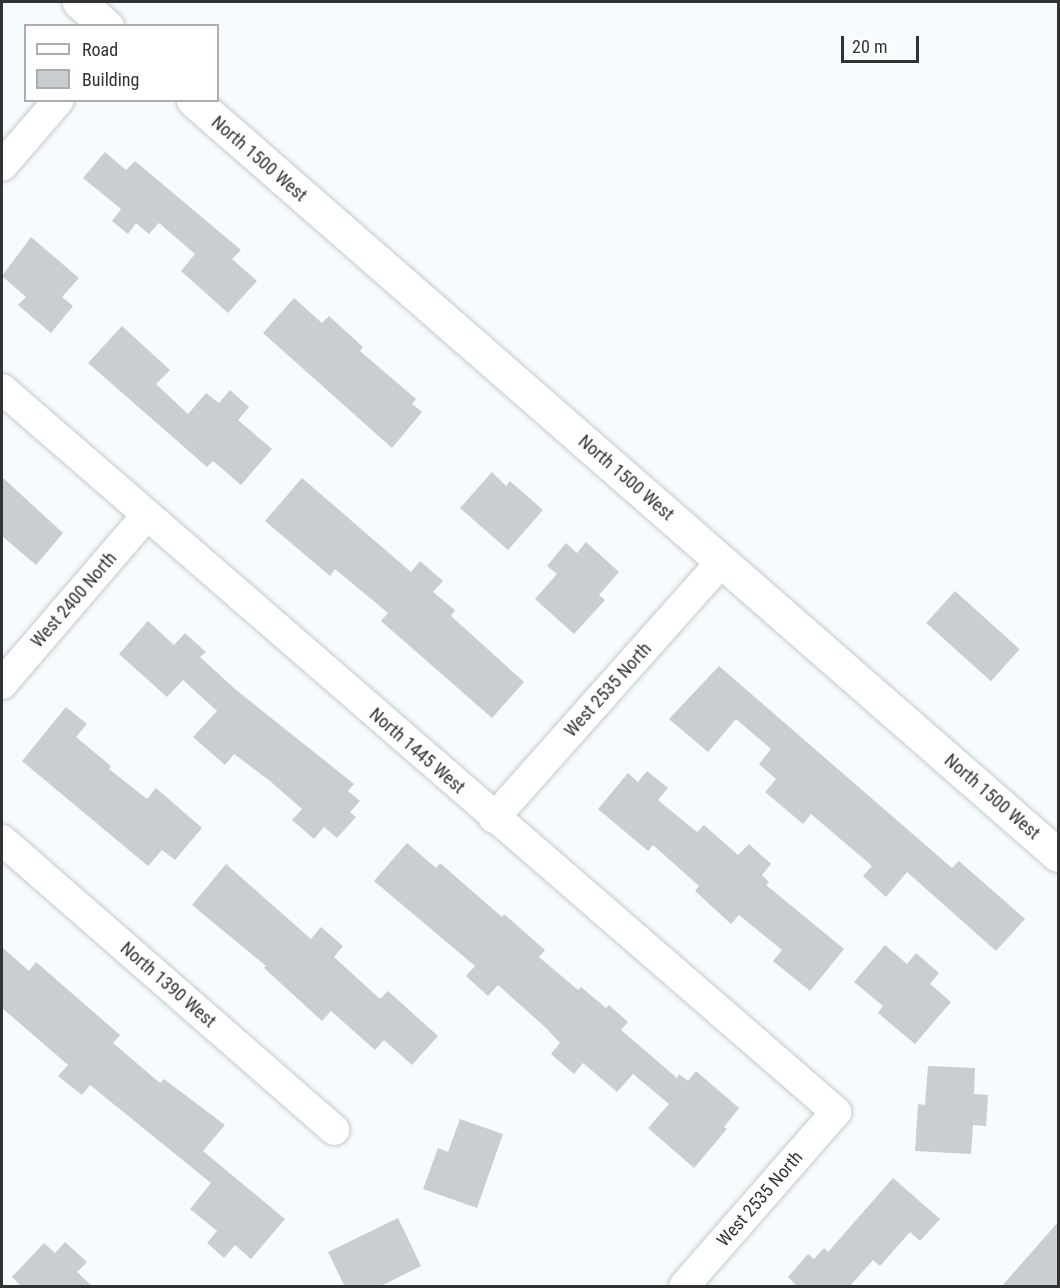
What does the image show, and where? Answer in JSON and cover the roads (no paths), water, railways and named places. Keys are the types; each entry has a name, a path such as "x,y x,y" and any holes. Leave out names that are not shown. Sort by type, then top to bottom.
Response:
{"street":[{"path":"79,2 105,24"},
{"path":"2,166 57,102"},
{"name":"North 1500 West","path":"195,102 1059,855"},
{"name":"North 1445 West","path":"2,389 494,818 836,1112"},
{"name":"West 2400 North","path":"2,684 146,516"},
{"name":"West 2535 North","path":"494,818 722,562"},
{"name":"North 1390 West","path":"2,840 334,1131"},
{"name":"West 2535 North","path":"684,1287 836,1112"}]}
